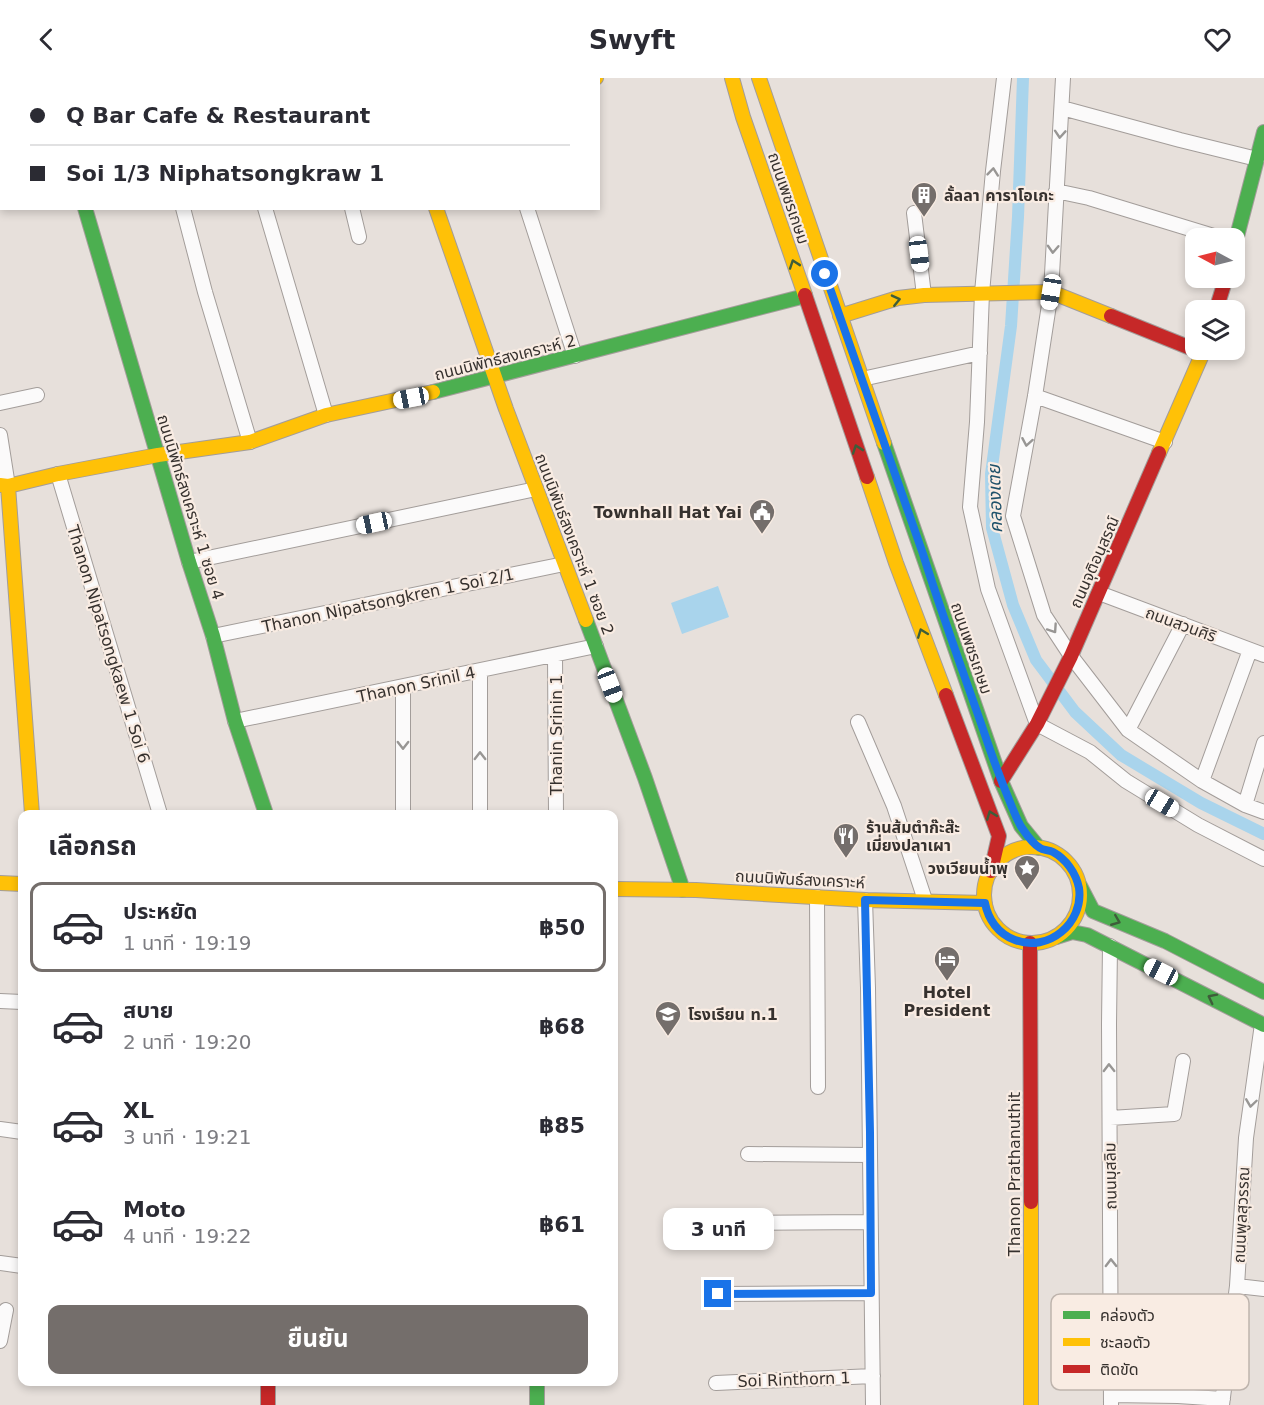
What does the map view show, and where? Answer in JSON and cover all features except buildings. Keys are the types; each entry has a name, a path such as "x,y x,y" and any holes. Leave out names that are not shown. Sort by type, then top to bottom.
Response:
{"street":[{"name":"ถนนเพชรเกษม","path":"732,78 756,113 840,315 862,379 909,558 999,836 990,871"},
{"name":"ถนนเพชรเกษม","path":"759,78 756,113 806,296 909,558 935,593 1001,781 1021,826 1039,848"},
{"path":"1004,78 982,293 977,422 970,507 988,589 1038,724 1090,752 1125,781 1198,825 1264,859"},
{"path":"1063,78 1051,292 1013,516 1044,615 1071,656 1128,730 1202,781 1245,805 1264,812"},
{"path":"1062,108 1257,159"},
{"path":"1239,228 1264,132"},
{"path":"1056,191 1089,198 1187,228"},
{"name":"ถนนนิพัทธ์สงเคราะห์ 1 ซอย 4","path":"86,210 213,636 235,722 265,810"},
{"path":"184,210 205,292 250,442"},
{"path":"266,210 326,415"},
{"path":"352,210 359,237"},
{"name":"ถนนนิพันธ์สงเคราะห์ 1 ซอย 2","path":"437,210 494,376 632,743 683,890"},
{"path":"528,210 574,356"},
{"path":"914,213 924,295"},
{"path":"840,315 898,298 924,295 1051,292 1185,344"},
{"name":"ถนนนิพัทธ์สงเคราะห์ 2","path":"4,486 158,455 250,442 326,415 411,398 806,296"},
{"path":"862,379 980,353"},
{"name":"ถนนจุติอนุสรณ์","path":"1001,781 1038,724 1071,656 1200,360"},
{"path":"0,403 37,395"},
{"path":"1035,396 1165,442"},
{"path":"0,435 32,810"},
{"name":"Thanon Nipatsongkaew 1 Soi 6","path":"58,474 159,810"},
{"path":"189,562 536,489"},
{"name":"Thanon Nipatsongkren 1 Soi 2/1","path":"213,636 564,564"},
{"name":"ถนนสวนศิริ","path":"1099,593 1264,655"},
{"path":"1128,730 1183,624"},
{"name":"Thanon Srinil 4","path":"235,722 596,646"},
{"path":"1202,781 1250,650"},
{"name":"Thanin Srinin 1","path":"555,655 556,810"},
{"path":"480,670 480,810"},
{"path":"403,687 403,810"},
{"path":"858,722 894,806 925,900"},
{"path":"1245,805 1264,743"},
{"path":"1263,1025 1087,935 1072,932 1043,942 1030,943 1009,938 997,929 989,917 985,903 985,887 990,871 996,863 1011,852 1020,849 1039,848 1052,852 1072,869 1093,911 1165,940 1264,992"},
{"path":"1054,938 1067,927 1076,913 1079,897 1077,881"},
{"path":"0,884 18,884"},
{"name":"ถนนนิพันธ์สงเคราะห์","path":"618,889 985,903"},
{"path":"817,897 818,1087"},
{"path":"865,900 873,1405"},
{"name":"Thanon Prathanuthit","path":"1030,943 1031,1405"},
{"name":"ถนนมุสลิม","path":"1110,946 1112,1294"},
{"path":"0,1001 18,1002"},
{"name":"ถนนพูลสุวรรณ","path":"1236,1294 1246,1138 1263,1025"},
{"path":"1110,1118 1174,1114 1183,1061"},
{"path":"0,1129 18,1131"},
{"path":"748,1154 870,1155"},
{"path":"730,1223 870,1222"},
{"path":"0,1263 18,1265"},
{"path":"1237,1286 1264,1289"},
{"path":"718,1294 871,1293"},
{"path":"0,1341 6,1310"},
{"name":"Soi Rinthorn 1","path":"716,1383 873,1376"},
{"path":"268,1386 268,1405"},
{"path":"537,1386 537,1405"},
{"path":"1111,1400 1179,1396 1222,1402"}],"water":[{"path":"718,586 729,617 682,634 671,603"}],"waterway":[{"name":"คลองเตย","path":"1023,78 1011,326 991,474 992,528 1013,605 1036,660 1075,712 1121,755 1201,803 1264,834"}],"traffic: fast":[{"path":"1239,228 1264,132"},
{"path":"86,210 213,636 235,721 265,810"},
{"path":"433,392 805,296"},
{"path":"884,443 1001,781 1021,826 1039,848"},
{"path":"586,620 645,778 683,890"},
{"path":"1080,886 1093,911 1165,941 1264,992"},
{"path":"1056,937 1072,932 1087,935 1264,1025"},
{"path":"537,1386 537,1405"}],"traffic: slow":[{"path":"732,78 743,117 805,295"},
{"path":"759,78 884,443"},
{"path":"437,210 506,409 586,620"},
{"path":"840,316 898,298 924,295 1051,292 1111,316"},
{"path":"1159,453 1200,360"},
{"path":"0,485 8,486 158,455 250,442 326,415 433,392"},
{"path":"867,477 896,563 946,695"},
{"path":"8,486 32,810"},
{"path":"1032,847 1050,851 1066,861 1076,877 1080,895 1076,913 1066,929 1050,939 1032,943 1014,939 998,929 988,913 984,895 988,877 998,861 1014,851 1032,847"},
{"path":"0,883 18,884"},
{"path":"618,889 696,890 865,900 985,903"},
{"path":"1031,1202 1031,1405"}],"traffic: jam":[{"path":"1219,300 1223,288"},
{"path":"805,295 867,477"},
{"path":"1111,316 1185,346"},
{"path":"1001,781 1037,724 1071,656 1159,453"},
{"path":"946,695 999,836 991,871"},
{"path":"1030,943 1031,1202"},
{"path":"268,1386 268,1405"}],"place":[{"name":"ลั้ลลา คาราโอเกะ","path":"924,218"},
{"name":"Townhall Hat Yai","path":"762,535"},
{"name":"ร้านส้มตำก๊ะส๊ะ เมี่ยงปลาเผา","path":"846,859"},
{"name":"วงเวียนน้ำพุ","path":"1027,891"},
{"name":"Hotel President","path":"947,982"},
{"name":"โรงเรียน ท.1","path":"668,1037"}],"route":[{"path":"718,1294 871,1293 865,900 985,903 989,917 997,929 1009,938 1030,943 1043,942 1061,933 1076,913 1079,897 1077,881 1072,869 1052,852 1039,848 1021,826 1001,781 825,274"}]}
